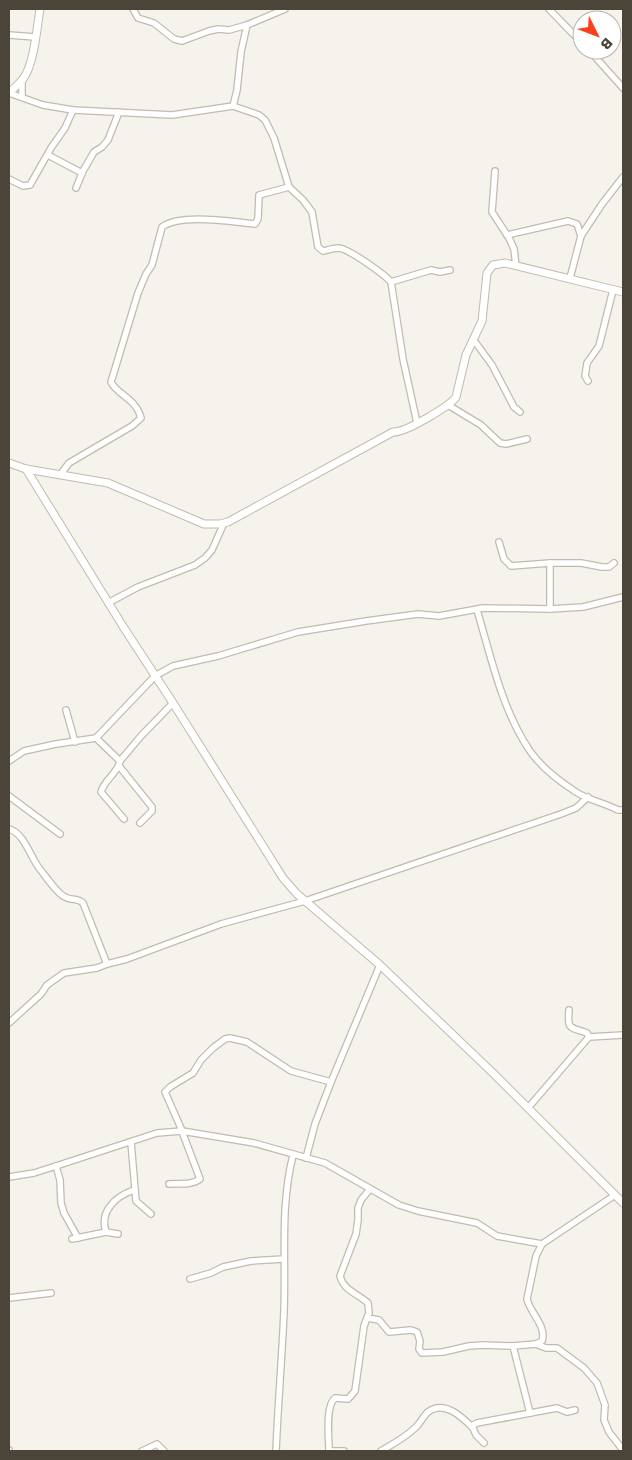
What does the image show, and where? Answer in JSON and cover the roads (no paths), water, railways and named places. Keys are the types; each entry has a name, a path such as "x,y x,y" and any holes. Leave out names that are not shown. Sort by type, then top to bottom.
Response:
{"street":[{"path":"40,9 27,71 22,80 9,93 43,105 73,110 172,115 233,106 259,115 265,120 274,138 290,187 304,200 312,212 318,246 321,250 339,248 346,251 384,274 392,282 407,381 417,423"},
{"path":"133,9 138,18 160,26 178,41 187,40 208,30 229,30 247,26 285,9"},
{"path":"549,9 572,33"},
{"path":"233,106 247,26"},
{"path":"9,35 35,37"},
{"path":"598,60 623,88"},
{"path":"22,80 22,97"},
{"path":"9,179 23,186 30,185 65,128 73,110"},
{"path":"76,188 94,152 108,140 118,112"},
{"path":"48,155 82,173"},
{"path":"495,171 492,212 508,235 514,249 516,266"},
{"path":"570,278 581,236 623,177"},
{"path":"60,475 70,463 132,426 140,418 130,400 114,388 111,382 138,293 152,265 162,227 170,222 182,220 255,224 258,219 260,195 290,187"},
{"path":"508,235 568,221 577,224 581,236"},
{"path":"9,463 26,469 108,484 204,524 224,523 393,432 399,432 448,406 456,396 466,354 482,321 487,272 490,268 499,263 516,266 623,292"},
{"path":"392,282 431,270 440,272 450,270"},
{"path":"588,381 585,376 586,367 598,346 613,290"},
{"path":"474,339 492,365 514,407 520,412"},
{"path":"448,406 481,425 500,443 506,444 526,439"},
{"path":"26,469 108,603 283,878 305,901 380,965 623,1202"},
{"path":"108,603 138,587 195,565 212,550 224,523"},
{"path":"499,542 504,558 511,566 581,563 609,567 614,563"},
{"path":"550,563 550,609"},
{"path":"9,761 24,751 96,738 156,676 173,666 218,656 298,632 418,614 439,616 483,608 550,609 583,607 623,597"},
{"path":"478,610 496,674 509,710 529,750 557,778 577,792 618,810 623,810"},
{"path":"124,819 101,792 102,787 146,730 173,703"},
{"path":"66,710 75,742"},
{"path":"96,738 120,763 152,807 152,810 140,823"},
{"path":"9,796 60,834"},
{"path":"9,1023 61,975 97,968 127,959 221,924 305,901 560,814 576,808 588,797"},
{"path":"9,828 14,830 19,836 39,867 59,892 64,897 78,899 83,903 107,964"},
{"path":"306,1158 315,1124 331,1082 380,965"},
{"path":"569,1010 568,1024 570,1027 587,1033 589,1037"},
{"path":"528,1108 589,1037 623,1035"},
{"path":"168,1184 180,1182 186,1184 200,1179 165,1092 189,1076 206,1054 225,1039 230,1038 247,1042 291,1071 331,1082"},
{"path":"9,1177 34,1173 164,1132 182,1131 254,1143 325,1163 399,1205 418,1211 477,1223 497,1236 542,1244"},
{"path":"131,1142 134,1190 138,1203 151,1214"},
{"path":"276,1451 284,1310 284,1211 289,1170 293,1155"},
{"path":"56,1166 60,1180 61,1203 75,1238 106,1232 118,1234"},
{"path":"344,1451 330,1451 330,1403 335,1398 348,1400 355,1391 364,1326 370,1308 362,1297 345,1287 341,1282 340,1276 356,1234 358,1208 361,1200 370,1189"},
{"path":"106,1232 104,1224 108,1208 122,1195 134,1190"},
{"path":"367,1318 379,1320 389,1332 411,1330 418,1332 420,1341 418,1349 422,1353 443,1352 483,1345 513,1346 536,1344 542,1341 543,1333 528,1305 527,1299 536,1256 542,1244 615,1196"},
{"path":"190,1279 211,1273 223,1267 251,1261 284,1259"},
{"path":"9,1298 51,1293"},
{"path":"536,1344 546,1348 562,1350 584,1368 597,1383 605,1405 604,1420 609,1432 623,1450"},
{"path":"513,1346 530,1413"},
{"path":"381,1451 396,1443 416,1428 428,1412 439,1407 458,1415 472,1427 476,1435 484,1443"},
{"path":"472,1427 484,1422 557,1408 567,1412 575,1410"},
{"path":"142,1451 157,1444 164,1451"}]}
